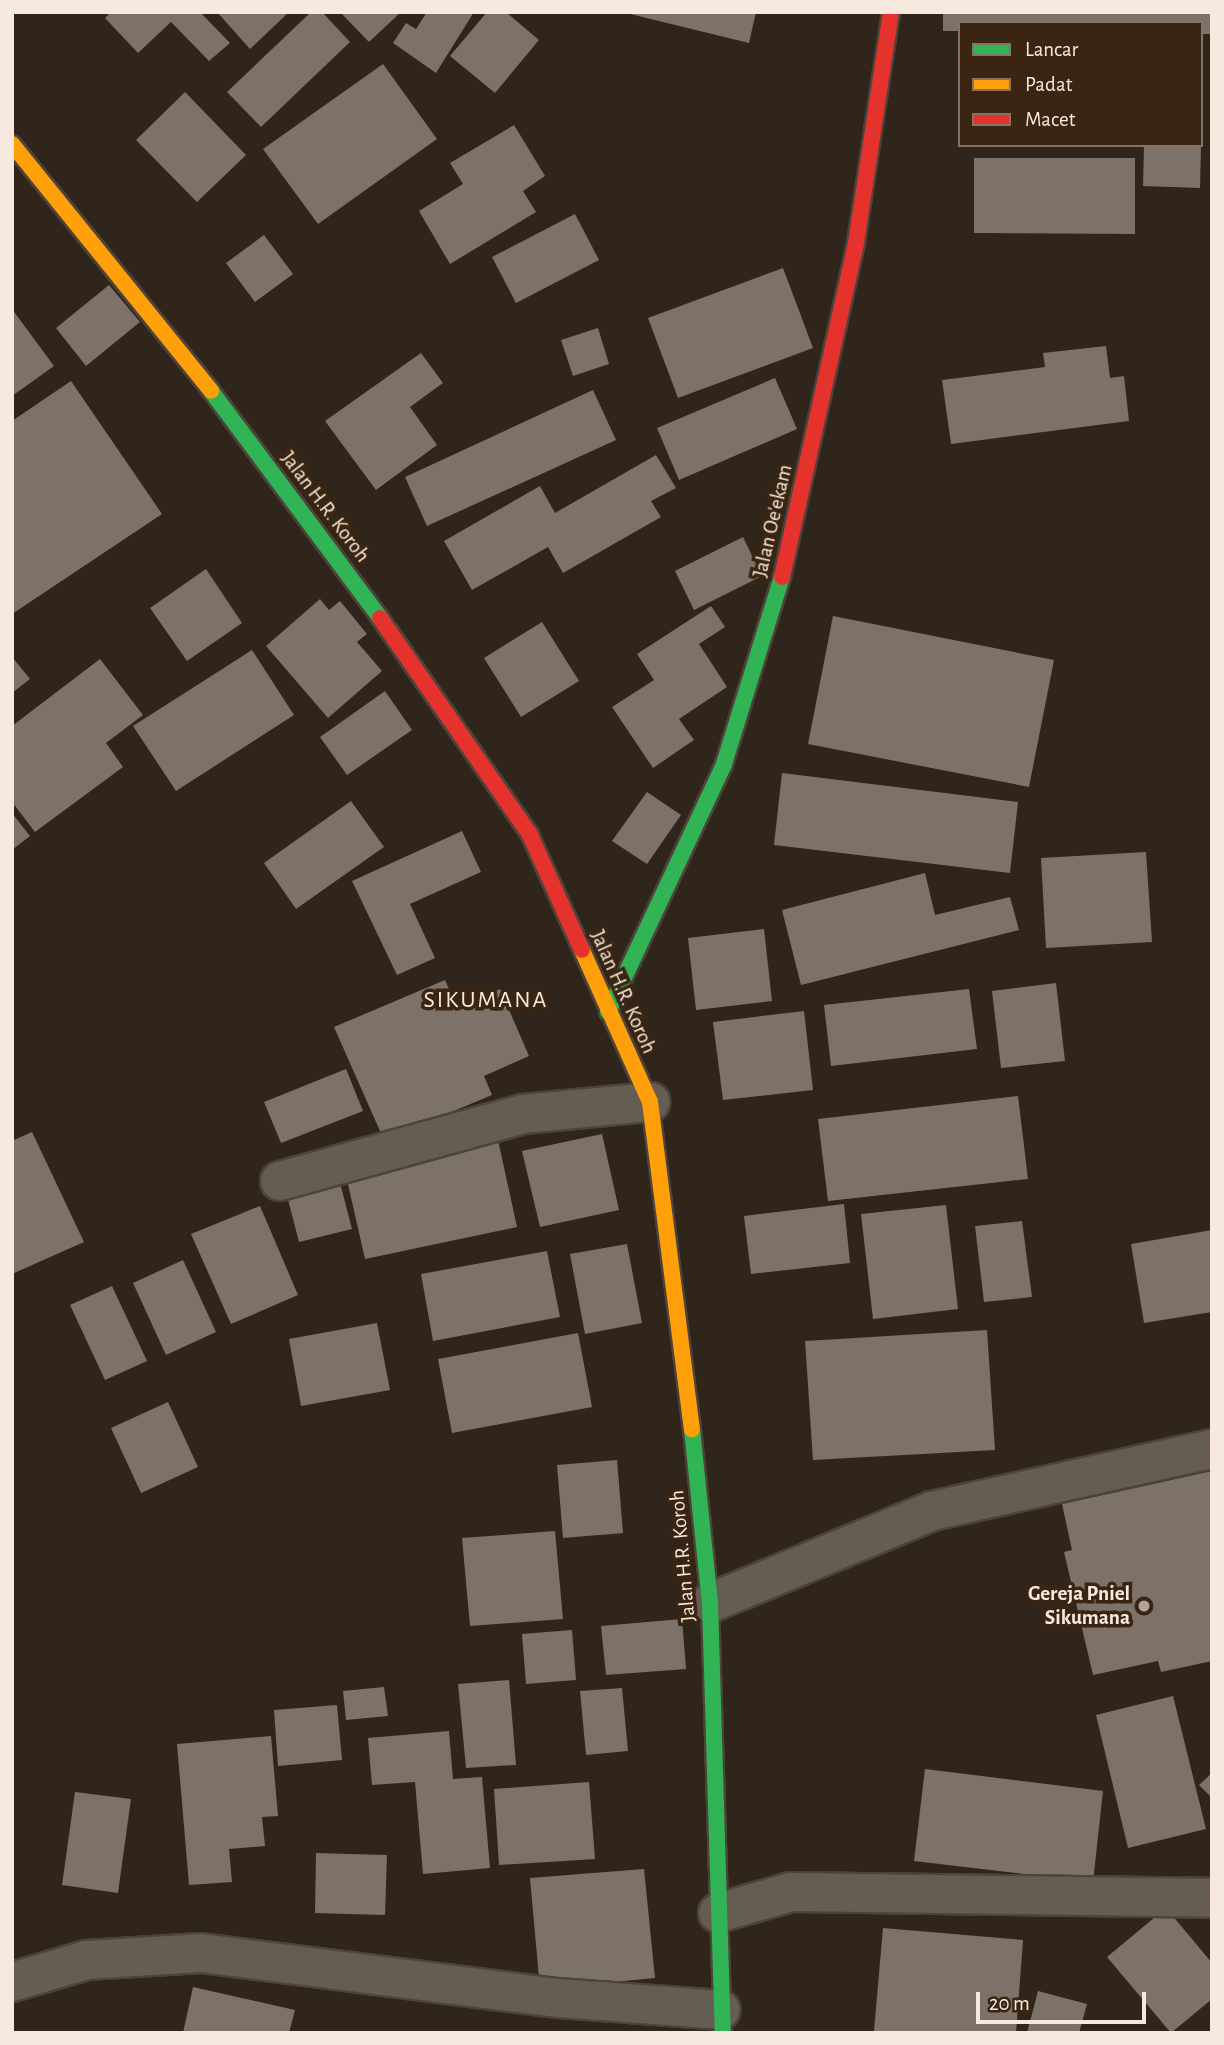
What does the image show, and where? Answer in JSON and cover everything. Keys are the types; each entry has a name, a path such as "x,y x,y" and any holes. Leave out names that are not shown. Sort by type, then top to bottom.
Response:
{"main road":[{"name":"Jalan Oe'ekam","path":"608,1012 724,764 781,583 856,243 891,12"},
{"name":"Jalan H.R. Koroh","path":"12,144 156,319 363,593 523,823 650,1102 679,1304 710,1603 722,2022"}],"street":[{"path":"279,1181 523,1114 650,1102"},
{"path":"710,1603 932,1511 1212,1449"},
{"path":"718,1913 791,1892 1210,1898"},
{"path":"12,1982 87,1960 201,1952 722,2022"}],"building":[{"path":"111,12 200,12 230,43 209,61 171,22 138,53 105,18"},
{"path":"217,12 289,12 250,49"},
{"path":"311,12 322,12 350,42 261,127 227,92"},
{"path":"340,12 401,12 369,42"},
{"path":"427,12 474,12 436,73 393,43 406,23 416,29"},
{"path":"487,12 506,12 539,40 495,93 450,56"},
{"path":"622,12 756,12 749,43"},
{"path":"943,12 1212,12 1212,34 1203,34 1203,21 958,21 958,31 943,31"},
{"path":"383,64 437,139 318,224 263,149"},
{"path":"185,92 246,155 197,202 136,140"},
{"path":"514,125 545,176 523,191 536,212 450,264 419,211 463,184 450,163"},
{"path":"1144,147 1201,147 1200,188 1143,186"},
{"path":"974,158 1135,158 1135,234 974,233"},
{"path":"575,214 599,260 516,303 492,257"},
{"path":"264,235 293,274 255,302 226,263"},
{"path":"783,268 813,348 678,398 648,318"},
{"path":"109,285 140,322 86,366 56,328"},
{"path":"12,309 54,366 12,396"},
{"path":"598,328 609,364 573,376 561,340"},
{"path":"1106,346 1110,378 1124,376 1129,421 951,444 942,380 1045,367 1043,353"},
{"path":"421,353 443,383 410,407 437,445 376,490 325,421"},
{"path":"775,378 797,429 679,480 657,428"},
{"path":"71,381 162,514 12,614 12,421"},
{"path":"593,390 616,440 427,526 405,477"},
{"path":"656,455 676,488 651,501 661,517 563,573 548,547 472,590 444,541 540,486 555,513"},
{"path":"743,537 762,576 694,610 675,571"},
{"path":"206,569 242,623 187,661 150,608"},
{"path":"320,599 329,610 340,601 367,634 357,642 382,671 328,718 266,646"},
{"path":"711,606 725,627 699,644 727,687 679,719 694,740 653,768 612,707 654,680 637,654"},
{"path":"833,616 1054,660 1029,787 808,744"},
{"path":"542,622 579,681 521,717 484,658"},
{"path":"252,650 294,715 176,791 133,726"},
{"path":"12,657 30,679 12,693"},
{"path":"100,659 143,715 106,743 123,767 35,832 12,802 12,726"},
{"path":"385,691 412,730 347,775 320,737"},
{"path":"782,773 1018,802 1010,873 774,845"},
{"path":"647,792 681,815 647,864 612,841"},
{"path":"351,801 384,847 296,909 264,863"},
{"path":"12,813 30,836 12,850"},
{"path":"462,831 481,872 410,904 435,958 397,975 352,881"},
{"path":"1146,852 1152,942 1046,948 1041,858"},
{"path":"925,873 935,915 1010,897 1019,930 801,985 782,910"},
{"path":"764,929 772,1001 696,1010 688,938"},
{"path":"445,980 457,1007 500,989 529,1056 484,1076 492,1095 384,1140 334,1027"},
{"path":"1056,983 1065,1061 1001,1068 992,991"},
{"path":"969,989 977,1049 831,1066 824,1005"},
{"path":"804,1011 813,1090 723,1100 713,1022"},
{"path":"346,1069 363,1111 281,1143 264,1102"},
{"path":"1018,1096 1028,1179 828,1201 818,1119"},
{"path":"32,1132 84,1242 12,1274 12,1141"},
{"path":"602,1134 619,1210 540,1227 522,1151"},
{"path":"498,1140 517,1227 365,1259 345,1171"},
{"path":"338,1175 352,1229 299,1242 285,1188"},
{"path":"844,1204 850,1263 751,1274 744,1216"},
{"path":"946,1205 958,1309 873,1319 861,1214"},
{"path":"260,1206 298,1295 231,1324 191,1234"},
{"path":"1022,1221 1032,1297 984,1302 975,1226"},
{"path":"1212,1230 1212,1312 1144,1323 1131,1244"},
{"path":"627,1244 642,1323 585,1334 570,1254"},
{"path":"547,1251 560,1317 433,1341 421,1274"},
{"path":"183,1260 216,1332 166,1355 133,1283"},
{"path":"112,1286 147,1361 105,1380 70,1305"},
{"path":"377,1323 390,1390 301,1406 289,1339"},
{"path":"987,1330 995,1450 813,1460 805,1341"},
{"path":"578,1333 592,1407 452,1433 438,1359"},
{"path":"168,1402 198,1467 141,1493 111,1428"},
{"path":"617,1460 623,1533 563,1538 557,1465"},
{"name":"Gereja Pniel Sikumana","path":"1212,1471 1212,1661 1161,1672 1158,1661 1093,1675 1064,1552 1072,1550 1062,1504"},
{"path":"555,1531 563,1619 470,1626 462,1538"},
{"path":"682,1619 686,1669 606,1675 601,1626"},
{"path":"572,1630 576,1680 526,1684 522,1634"},
{"path":"509,1680 516,1765 466,1768 458,1684"},
{"path":"384,1687 388,1716 346,1720 343,1691"},
{"path":"622,1688 628,1751 586,1755 580,1691"},
{"path":"1173,1696 1206,1829 1128,1848 1096,1715"},
{"path":"337,1705 342,1760 278,1766 274,1710"},
{"path":"449,1731 453,1779 482,1777 490,1868 423,1874 415,1782 372,1785 368,1738"},
{"path":"271,1736 278,1816 262,1817 265,1846 229,1849 232,1882 189,1885 177,1744"},
{"path":"925,1769 1103,1791 1093,1882 914,1861"},
{"path":"1212,1773 1212,1798 1199,1785"},
{"path":"589,1782 595,1859 499,1865 494,1789"},
{"path":"75,1792 131,1799 118,1893 62,1885"},
{"path":"316,1853 387,1855 385,1915 315,1913"},
{"path":"644,1869 655,1978 540,1989 530,1878"},
{"path":"1166,1908 1212,1963 1212,1999 1171,2033 1107,1957"},
{"path":"883,1928 1023,1940 1016,2033 874,2031"},
{"path":"193,1987 295,2010 289,2033 183,2033"},
{"path":"1038,1991 1087,2004 1079,2033 1027,2033"}],"traffic: fast":[{"path":"211,391 380,618"},
{"path":"608,1012 724,764 782,577"},
{"path":"692,1429 710,1603 723,2033"}],"traffic: slow":[{"path":"12,144 211,391"},
{"path":"582,950 650,1102 692,1429"}],"traffic: jam":[{"path":"782,577 856,243 891,12"},
{"path":"380,618 530,835 582,950"}],"place":[{"name":"Gereja Pniel Sikumana","path":"1144,1606"}],"district":[{"name":"SIKUMANA","path":"486,1001"}]}
